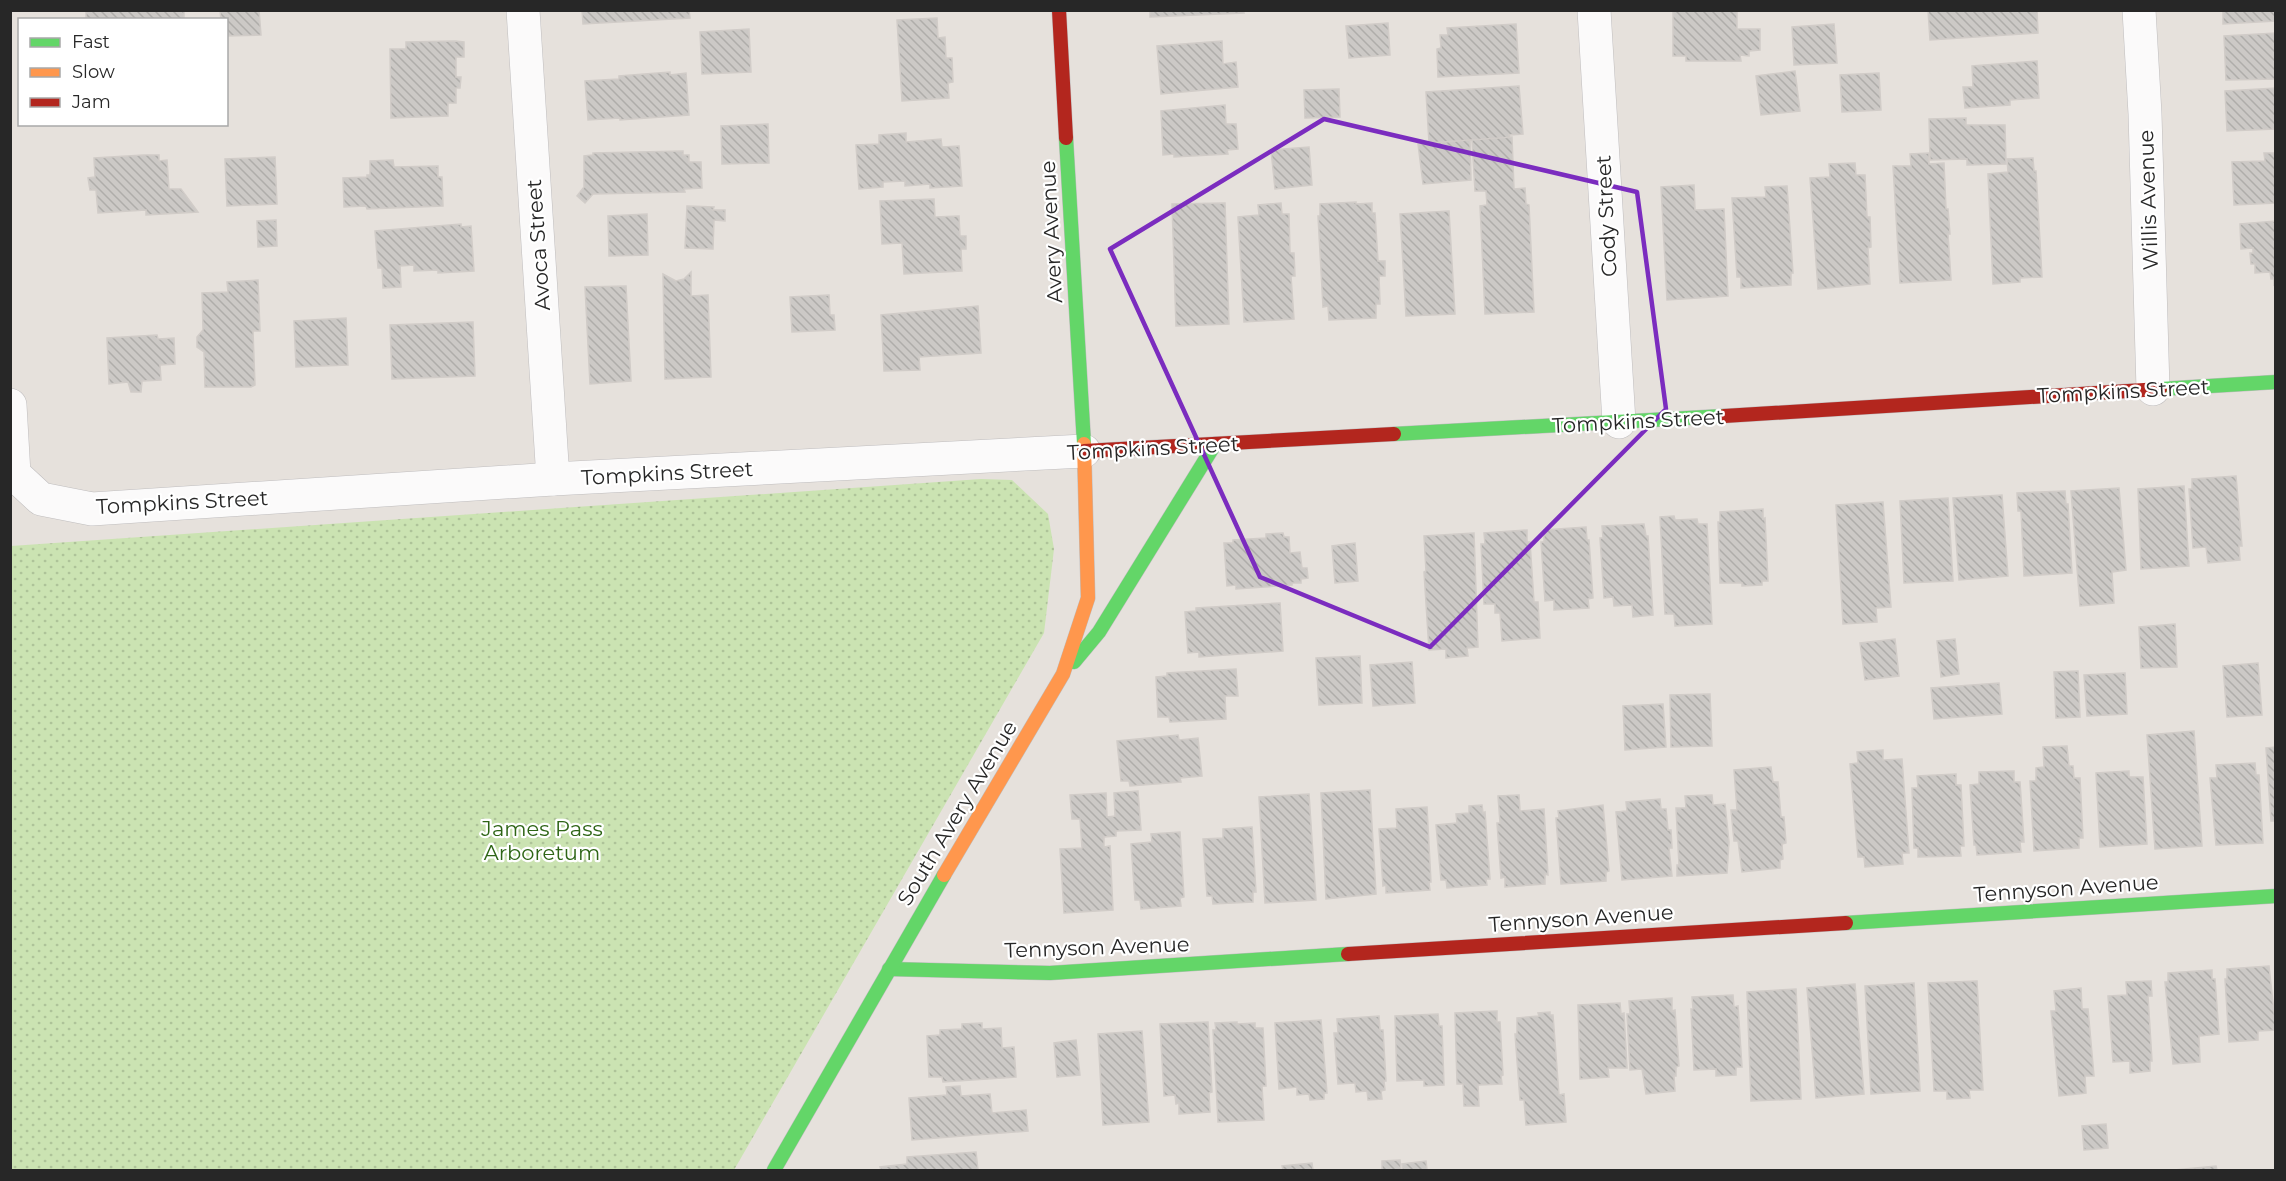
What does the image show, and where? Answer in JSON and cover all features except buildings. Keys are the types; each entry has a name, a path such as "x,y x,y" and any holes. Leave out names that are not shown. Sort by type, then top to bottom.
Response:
{"street":[{"name":"Avoca Street","path":"523,10 553,479"},
{"name":"Avery Avenue","path":"1059,10 1084,451"},
{"name":"Cody Street","path":"1594,10 1619,422"},
{"name":"Willis Avenue","path":"2139,10 2145,114 2153,389"},
{"name":"Tompkins Street","path":"10,405 14,474 41,499 92,509 553,479 1619,422 2276,382"},
{"path":"1063,674 1100,632 1215,444"},
{"name":"South Avery Avenue","path":"774,1170 889,969 1063,674 1088,598 1084,451"},
{"name":"Tennyson Avenue","path":"889,969 1050,973 2276,896"}],"highlighted area":[{"path":"1324,119 1637,192 1666,409 1430,647 1260,577 1110,249"}],"green space":[{"name":"James Pass Arboretum","path":"981,479 1012,480 1048,514 1054,549 1044,633 734,1170 11,1170 11,546"}],"traffic: fast":[{"path":"1066,138 1084,444"},
{"path":"2160,389 2276,382"},
{"path":"1394,434 1724,416"},
{"path":"1074,662 1099,632 1215,444"},
{"path":"774,1170 944,875"},
{"path":"1846,923 2276,896"},
{"path":"889,969 1050,973 1348,954"}],"traffic: slow":[{"path":"944,875 1063,674 1088,598 1084,444"}],"traffic: jam":[{"path":"1059,10 1066,138"},
{"path":"1724,416 2160,389"},
{"path":"1084,451 1394,434"},
{"path":"1348,954 1846,923"}]}
